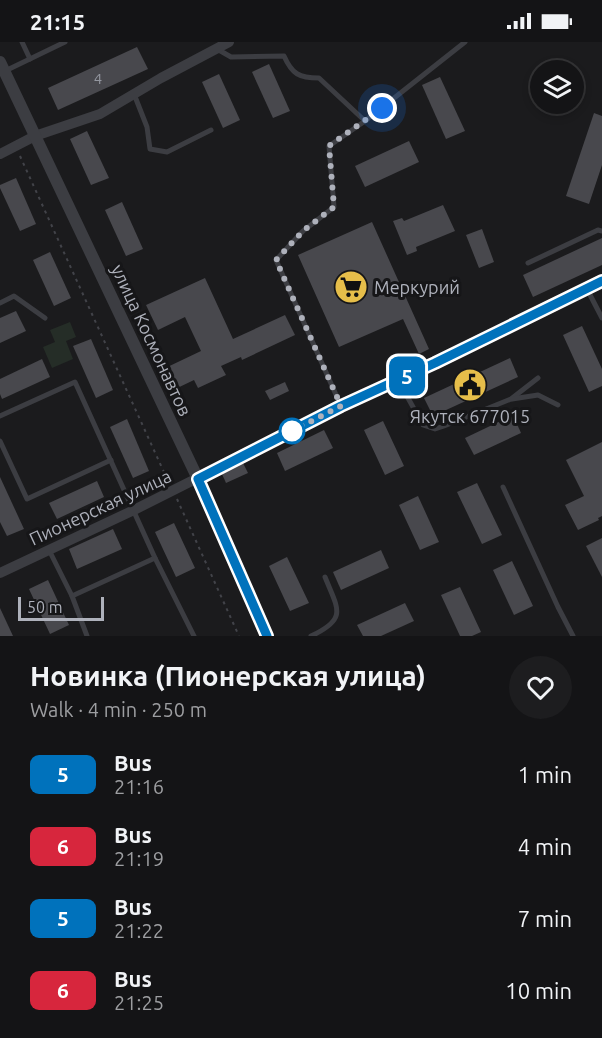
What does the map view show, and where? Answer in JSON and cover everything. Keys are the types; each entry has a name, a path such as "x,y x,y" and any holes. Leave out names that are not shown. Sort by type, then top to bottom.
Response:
{"street":[{"path":"0,154 35,136 100,114 161,78 230,42"},
{"name":"улица Космонавтов","path":"2,67 198,479 267,636"},
{"name":"Пионерская улица","path":"0,573 198,479 341,406 602,281"}],"lane":[{"path":"22,42 30,59"},
{"path":"2,67 30,59 65,42"},
{"path":"341,406 276,260 303,231 334,207 329,146 365,121 465,42"},
{"path":"217,49 231,57 284,56 289,68 304,78 319,78 365,121"},
{"path":"134,94 147,127 150,149 167,152 211,130"},
{"path":"528,263 598,230 602,231"},
{"path":"586,288 602,318"},
{"path":"0,303 14,296 45,318"},
{"path":"511,399 538,378"},
{"path":"398,380 423,425 435,429 511,399 538,395 558,405"},
{"path":"0,417 75,382 155,558 194,636"},
{"path":"0,441 27,499 111,460"},
{"path":"503,487 573,636"},
{"path":"49,550 72,596 87,636"},
{"path":"72,596 155,558"},
{"path":"311,636 327,629 335,620 337,607 325,577"}],"path":[{"path":"15,146 239,636"}],"shaded area":[{"path":"70,322 76,337 66,341 73,359 52,368 43,347 55,342 50,330"}],"building":[{"path":"137,47 148,69 58,110 48,88"},
{"path":"269,64 290,111 273,118 252,72"},
{"path":"219,74 240,120 223,128 202,82"},
{"path":"440,77 465,131 446,139 422,85"},
{"path":"594,113 602,116 602,165 589,204 566,196"},
{"path":"87,131 109,178 91,185 70,139"},
{"path":"409,141 419,162 365,187 355,166"},
{"path":"16,178 36,224 20,231 0,188 0,185"},
{"path":"122,202 143,249 126,256 105,210"},
{"path":"443,205 455,231 416,247 417,251 407,255 393,221 402,218 404,221"},
{"name":"Меркурий","path":"372,222 429,349 419,354 403,319 339,347 298,255"},
{"path":"482,229 494,262 479,268 466,235"},
{"path":"602,238 602,265 533,297 523,275"},
{"path":"50,252 71,298 54,306 33,260"},
{"path":"205,278 233,339 285,315 295,335 242,360 241,357 221,366 226,375 198,388 194,380 169,392 159,371 201,351 185,317 158,330 146,305"},
{"path":"16,311 26,331 0,343 0,318"},
{"path":"582,326 602,369 602,386 589,392 563,335"},
{"path":"91,339 113,390 96,398 73,346"},
{"path":"510,358 518,377 433,416 424,398"},
{"path":"42,359 50,377 2,399 0,379"},
{"path":"285,382 289,391 270,400 265,391"},
{"path":"513,415 521,433 474,455 465,438"},
{"path":"127,419 149,471 133,478 110,427"},
{"path":"383,421 404,466 385,475 364,430"},
{"path":"324,430 333,448 285,471 277,453"},
{"path":"602,442 602,516 598,518 599,520 578,530 565,505 584,496 566,460"},
{"path":"243,463 248,473 226,483 222,474"},
{"path":"0,477 24,529 7,536 0,522"},
{"path":"97,481 104,497 57,519 49,503"},
{"path":"477,483 502,535 482,544 457,492"},
{"path":"418,496 439,542 420,550 399,505"},
{"path":"174,523 195,568 176,577 155,532"},
{"path":"113,529 122,549 77,569 69,549"},
{"path":"602,538 602,577 586,546"},
{"path":"381,550 389,568 341,590 333,572"},
{"path":"287,557 309,603 290,611 269,566"},
{"path":"512,561 533,606 514,615 493,570"},
{"path":"48,580 69,625 50,634 29,589"},
{"path":"460,587 481,632 472,636 460,636 441,595"},
{"path":"405,603 414,621 381,636 363,636 357,625"},
{"path":"0,608 13,636 0,636"}],"bus line":[{"name":"5","path":"267,636 198,479 341,406 435,363 602,281"}],"place":[{"name":"Меркурий","path":"351,287"},
{"name":"Якутск 677015","path":"470,385"}],"route":[{"path":"292,431 341,406 276,260 303,231 334,207 329,146 382,108"}]}
